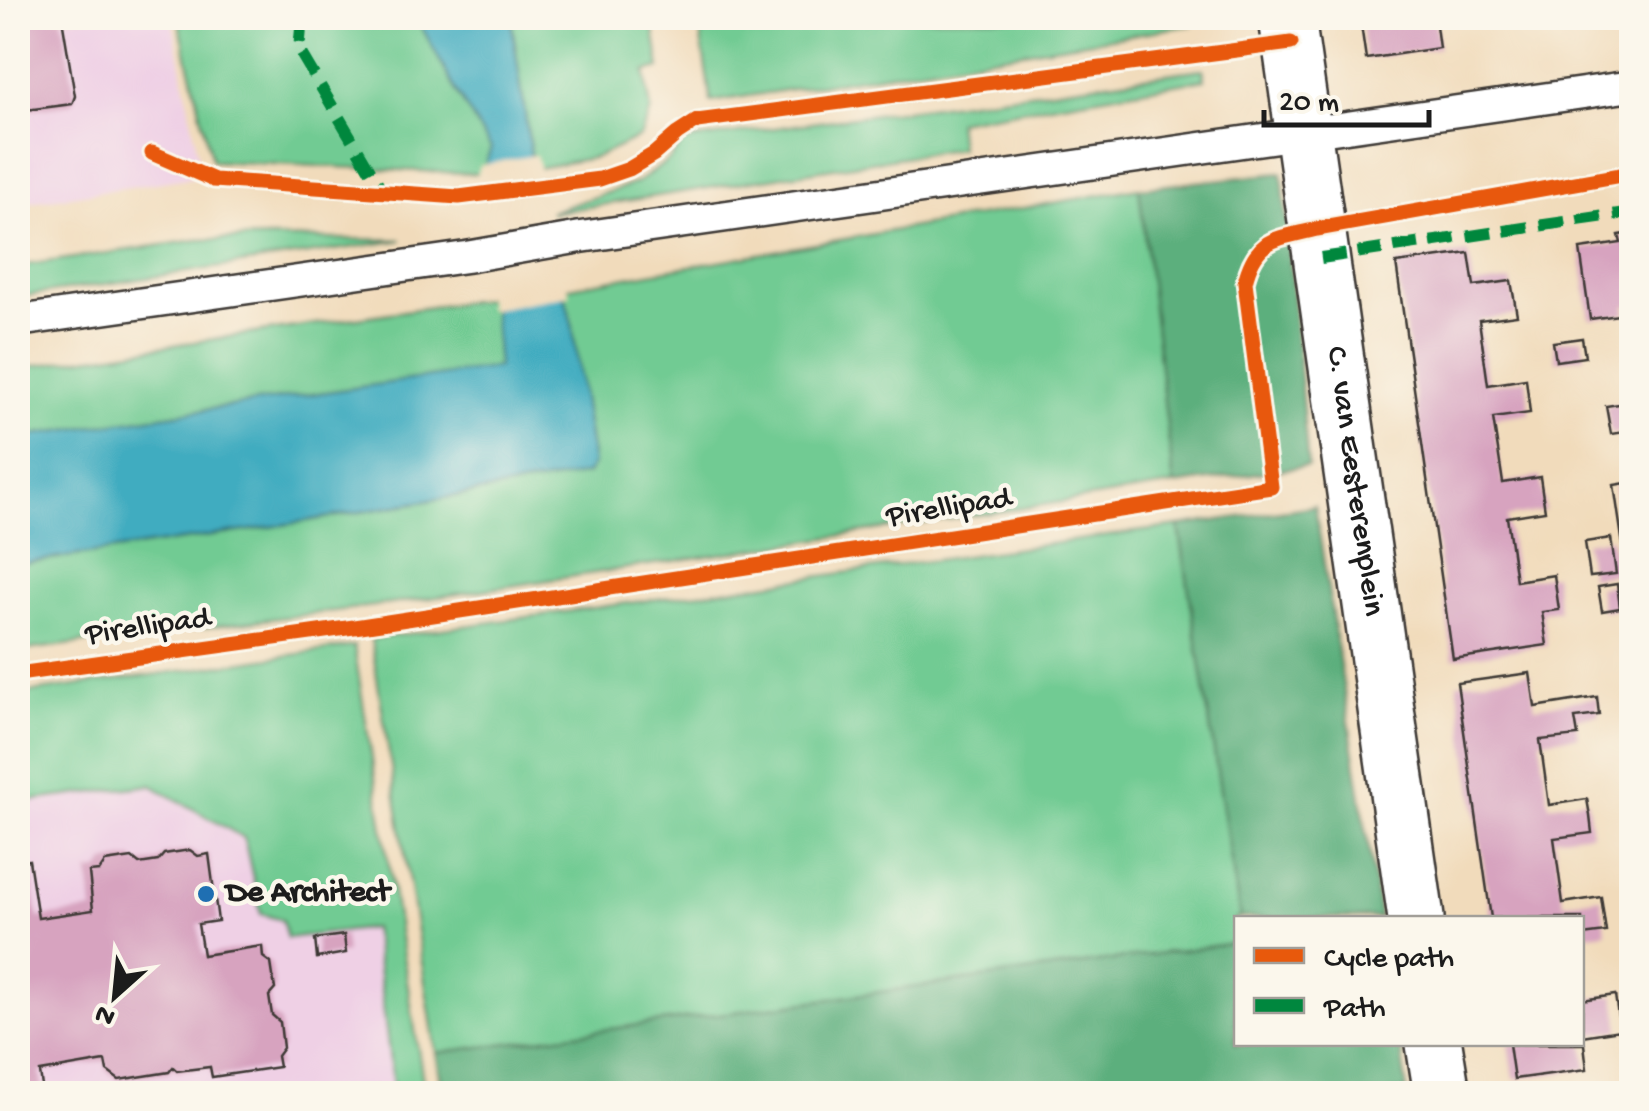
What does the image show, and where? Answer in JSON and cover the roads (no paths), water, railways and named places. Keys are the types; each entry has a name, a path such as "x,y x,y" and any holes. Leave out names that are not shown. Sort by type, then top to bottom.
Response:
{"street":[{"name":"C. van Eesterenplein","path":"1287,18 1416,916"},
{"path":"1434,1046 1442,1094"}],"lane":[{"path":"18,321 1632,86"}],"water":[{"path":"417,18 511,18 533,169 572,324 593,464 587,474 18,564 18,437 498,367 482,174 491,148"}],"place":[{"name":"De Architect","path":"206,894"}]}
